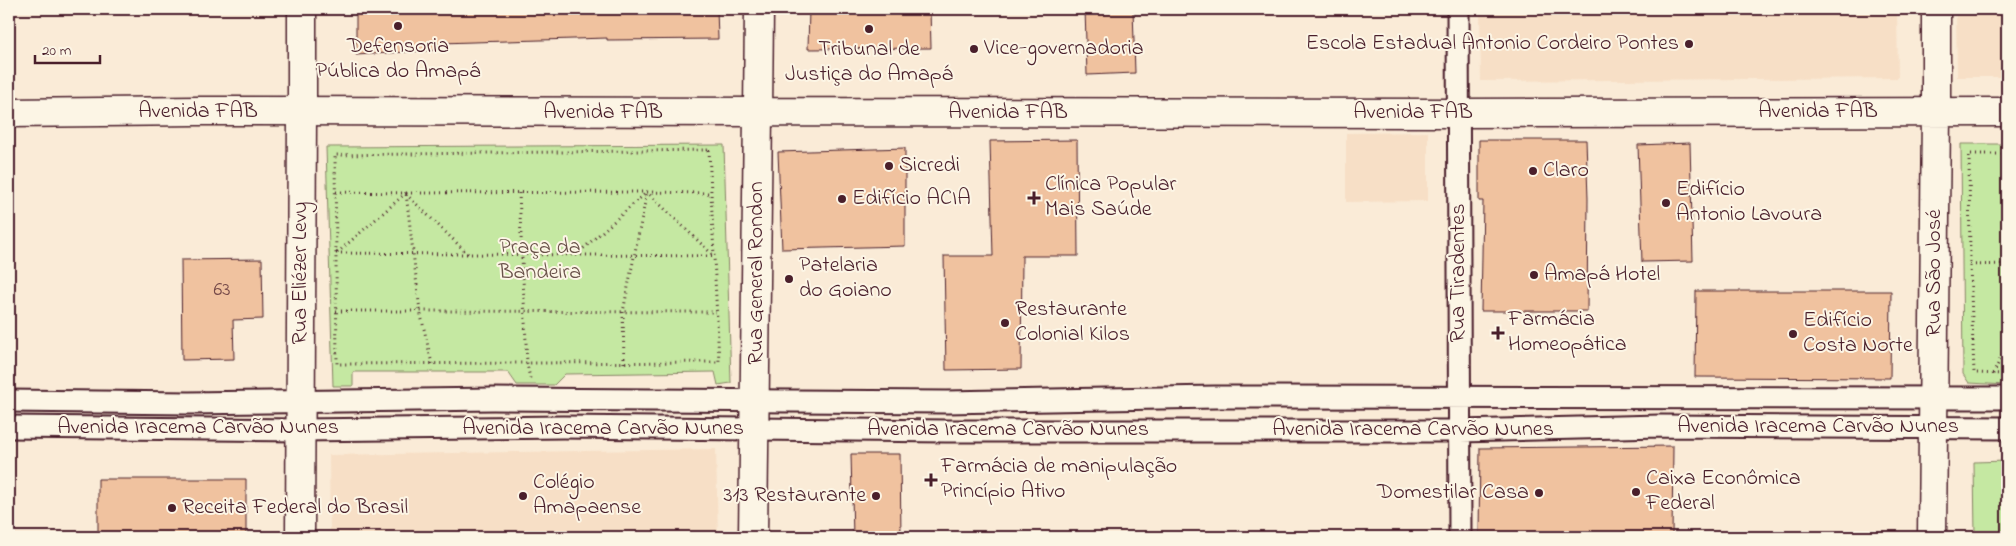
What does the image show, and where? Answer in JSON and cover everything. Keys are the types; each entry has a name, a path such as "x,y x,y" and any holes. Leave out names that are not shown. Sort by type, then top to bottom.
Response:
{"main road":[{"name":"Rua Eliézer Levy","path":"300,537 302,9"},
{"name":"Rua General Rondon","path":"754,537 758,9"},
{"name":"Rua São José","path":"1932,537 1936,9"},
{"name":"Avenida FAB","path":"9,113 196,111 758,113 2007,112"}],"street":[{"name":"Rua Tiradentes","path":"1458,9 1460,537"},
{"name":"Avenida Iracema Carvão Nunes","path":"9,402 190,404 563,399 947,402 1215,397 2007,398"},
{"path":"492,428 493,399"},
{"path":"563,399 563,427"},
{"path":"946,431 947,402"},
{"name":"Avenida Iracema Carvão Nunes","path":"9,427 301,430 563,427 946,431 1460,432 1660,426 2007,428"}],"path":[{"path":"709,150 711,193 719,362 337,364 335,155 709,150"},
{"path":"2007,154 1969,154 1970,265 1974,374 2007,374"},
{"path":"336,192 711,193"},
{"path":"576,255 647,192"},
{"path":"624,363 623,312 647,192"},
{"path":"647,192 714,256"},
{"path":"336,253 406,193"},
{"path":"406,193 420,311 432,364"},
{"path":"406,193 468,254"},
{"path":"519,193 527,363 531,384"},
{"path":"2007,224 2004,228 2007,247"},
{"path":"336,253 714,256"},
{"path":"1970,265 2007,264"},
{"path":"336,311 716,312"},
{"path":"1993,374 2007,346"}],"shaded area":[{"name":"Escola Estadual Antonio Cordeiro Pontes","path":"1480,9 1897,9 1898,78 1481,81"},
{"path":"1956,9 2007,9 2007,77 1957,77"},
{"path":"1428,132 1428,201 1346,202 1346,133"},
{"name":"Colégio Amapaense","path":"716,449 718,537 330,537 329,455"}],"green space":[{"path":"1961,144 2007,144 2007,385 1969,383 1963,374"},
{"name":"Praça da Bandeira","path":"724,145 731,383 718,385 715,372 565,374 554,385 517,385 508,372 353,372 353,386 333,386 326,147"},
{"path":"2007,461 2007,537 1975,537 1974,462"}],"building":[{"path":"356,9 717,9 718,39 607,40 607,38 440,43 440,50 356,55"},
{"name":"Tribunal de Justiça do Amapá","path":"809,9 930,9 931,48 808,49"},
{"path":"1085,9 1133,9 1135,73 1087,75"},
{"path":"1077,140 1078,256 1022,256 1021,369 946,370 944,256 993,256 990,141"},
{"path":"1479,140 1586,140 1588,199 1587,311 1481,311 1483,201 1479,201"},
{"name":"Edifício Antonio Lavoura","path":"1690,143 1693,261 1642,262 1638,145"},
{"name":"Edifício ACIA","path":"905,148 905,246 782,249 778,152"},
{"path":"262,259 263,319 233,320 234,359 182,360 181,260"},
{"name":"Edifício Costa Norte","path":"1696,291 1891,291 1890,378 1695,377"},
{"name":"Domestilar Casa","path":"1673,446 1672,537 1479,537 1480,448"},
{"name":"313 Restaurante","path":"851,454 900,454 901,537 853,537"},
{"name":"Receita Federal do Brasil","path":"98,479 246,479 246,537 98,537"}],"place":[{"name":"Defensoria Pública do Amapá","path":"398,26"},
{"name":"Tribunal de Justiça do Amapá","path":"869,29"},
{"name":"Escola Estadual Antonio Cordeiro Pontes","path":"1689,44"},
{"name":"Vice-governadoria","path":"974,49"},
{"name":"Sicredi","path":"889,166"},
{"name":"Claro","path":"1533,171"},
{"name":"Clínica Popular Mais Saúde","path":"1034,198"},
{"name":"Edifício ACIA","path":"842,199"},
{"name":"Edifício Antonio Lavoura","path":"1666,203"},
{"name":"Amapá Hotel","path":"1534,275"},
{"name":"Patelaria do Goiano","path":"789,279"},
{"name":"Restaurante Colonial Kilos","path":"1005,323"},
{"name":"Farmácia Homeopática","path":"1498,333"},
{"name":"Edifício Costa Norte","path":"1793,334"},
{"name":"Farmácia de manipulação Princípio Ativo","path":"931,480"},
{"name":"Caixa Econômica Federal","path":"1636,492"},
{"name":"Domestilar Casa","path":"1539,493"},
{"name":"Colégio Amapaense","path":"523,496"},
{"name":"313 Restaurante","path":"876,496"},
{"name":"Receita Federal do Brasil","path":"172,508"}]}
